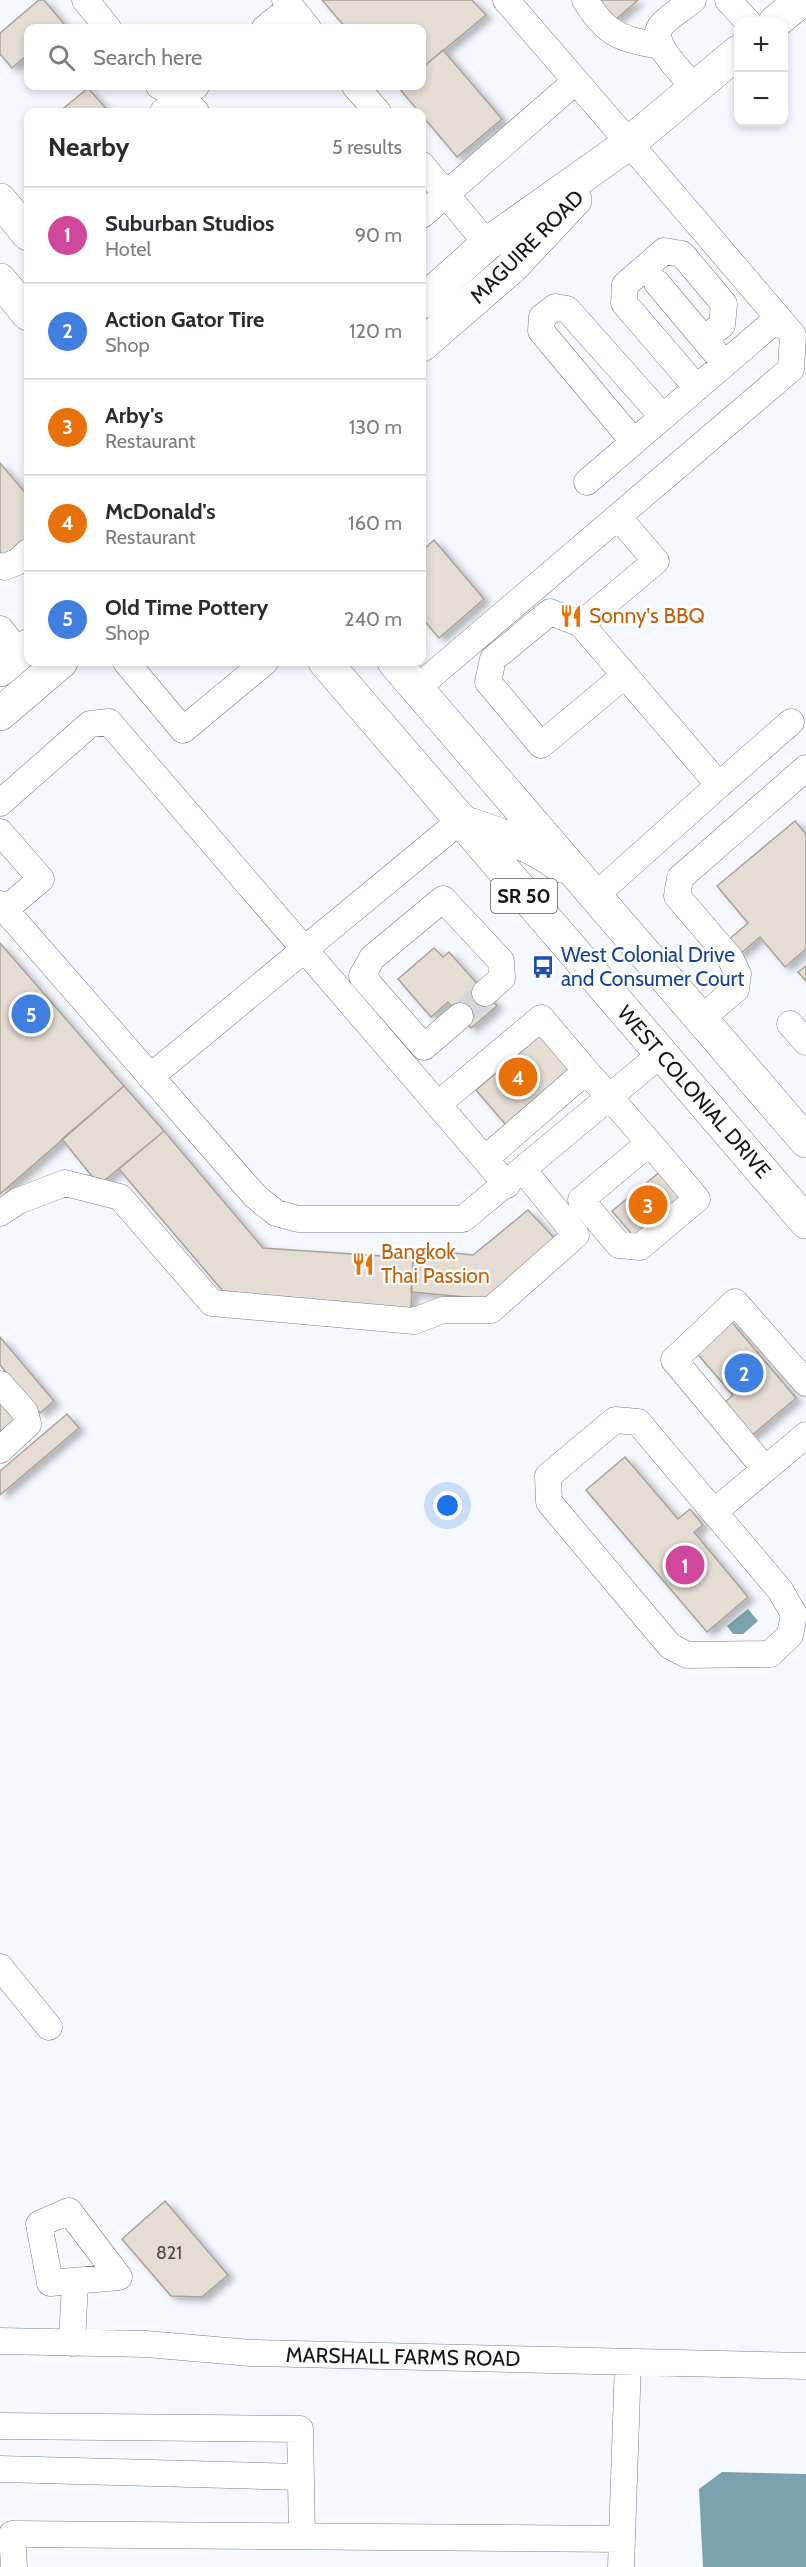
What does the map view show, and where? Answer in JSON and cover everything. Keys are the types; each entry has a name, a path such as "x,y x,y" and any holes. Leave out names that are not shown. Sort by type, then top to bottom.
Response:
{"main road":[{"path":"780,18 802,0"},
{"name":"MAGUIRE ROAD","path":"426,298 487,244 628,144 734,55"},
{"name":"MAGUIRE ROAD","path":"426,342 512,267 628,144"},
{"path":"0,200 24,225"},
{"path":"0,280 24,309"},
{"path":"0,714 56,666"},
{"name":"WEST COLONIAL DRIVE","path":"328,666 806,1222"},
{"name":"SR 50","path":"398,666 806,1140"},
{"path":"460,821 544,854 596,895"}],"street":[{"path":"85,0 105,24"},
{"path":"417,688 791,369 793,335 506,0"},
{"path":"585,0 595,16 619,38 660,46"},
{"path":"693,0 660,27 657,35 660,46 695,88"},
{"path":"728,0 744,18"},
{"path":"269,24 288,3 305,24"},
{"path":"426,211 576,81"},
{"path":"165,90 184,102"},
{"path":"359,90 374,108"},
{"path":"426,170 487,244"},
{"path":"697,388 624,303 625,285 664,251 682,254 724,304 722,325 705,339"},
{"path":"657,283 725,364"},
{"path":"634,442 541,331 542,317 555,307 567,309 663,417"},
{"path":"587,482 778,318"},
{"path":"581,624 656,561 618,517"},
{"path":"0,566 4,567 17,562 24,556"},
{"path":"625,675 542,745 488,682 493,658 550,612 581,624 625,675 719,785"},
{"path":"129,666 183,730 260,666"},
{"path":"0,803 90,724 109,722 485,1158 515,1178 576,1234"},
{"path":"596,895 791,722"},
{"path":"702,1018 736,989 738,974 730,958 677,896 680,878 806,768"},
{"path":"150,1077 460,821"},
{"path":"0,832 41,879 3,907 255,1196 276,1213 297,1220 463,1219 661,1054"},
{"path":"342,992 362,976 372,958 443,899 501,961 502,978 485,993"},
{"path":"362,976 424,1047 460,1016"},
{"path":"438,1104 542,1018 697,1199 640,1247 620,1245 581,1200 649,1143"},
{"path":"485,1158 586,1071"},
{"path":"0,1213 18,1201 65,1183 120,1197 212,1303 414,1321 443,1310 491,1310 576,1234 602,1224"},
{"path":"765,1469 674,1360 735,1302 806,1383"},
{"path":"0,1384 25,1412 28,1424 0,1449"},
{"path":"615,1420 638,1422 714,1512 780,1590 794,1614 790,1635 770,1654 687,1655 670,1646 549,1502 548,1476 615,1420"},
{"path":"714,1512 806,1435"},
{"path":"0,1967 49,2027"},
{"path":"72,2343 75,2281"},
{"name":"MARSHALL FARMS ROAD","path":"0,2342 146,2344 250,2354 806,2366"},
{"path":"621,2567 628,2362"},
{"path":"0,2426 300,2429 302,2536"},
{"path":"0,2469 301,2477"},
{"path":"14,2567 12,2534 621,2539"}],"water":[{"path":"748,1609 758,1621 743,1634 733,1634 727,1626"},
{"path":"722,2472 806,2474 806,2567 703,2567 699,2489"}],"building":[{"path":"39,0 44,0 64,24 24,24 24,58 12,68 0,54 0,33"},
{"path":"322,0 472,0 486,15 426,65 426,24 343,24"},
{"path":"594,0 638,0 613,22"},
{"path":"443,50 502,119 457,157 426,120 426,108 416,108 401,90 426,90 426,65"},
{"path":"86,90 90,90 106,108 64,108"},
{"path":"0,463 24,491 24,547 7,563 0,555"},
{"path":"434,540 484,599 439,638 426,623 426,547"},
{"path":"795,821 806,834 806,949 785,967 760,937 739,955 727,941 748,923 717,886"},
{"path":"0,943 124,1086 0,1194"},
{"path":"434,948 443,957 449,952 497,1006 471,1028 448,1002 431,1017 398,979"},
{"path":"806,966 806,981 798,972"},
{"path":"544,1032 574,1068 506,1125 476,1090"},
{"path":"124,1086 164,1131 99,1185 62,1139"},
{"path":"164,1131 263,1248 413,1258 411,1310 227,1296 119,1169"},
{"path":"661,1171 683,1198 635,1238 612,1211"},
{"path":"528,1210 557,1241 488,1299 411,1292 414,1249 473,1255"},
{"path":"730,1320 796,1398 750,1437 722,1405 733,1395 694,1350"},
{"path":"0,1337 54,1401 40,1413 0,1365"},
{"path":"0,1396 18,1417 0,1432"},
{"path":"67,1414 79,1428 0,1495 0,1471"},
{"path":"625,1457 678,1519 690,1509 703,1525 694,1532 748,1597 707,1632 586,1490"},
{"path":"165,2201 228,2275 202,2297 171,2296 122,2239"}],"tunnel":[{"path":"460,1016 485,993"}],"place":[{"name":"Sonny's BBQ","path":"571,616"},
{"name":"West Colonial Drive and Consumer Court","path":"543,967"},
{"name":"Old Time Pottery","path":"31,1014"},
{"name":"McDonald's","path":"518,1077"},
{"name":"Arby's","path":"648,1205"},
{"name":"Bangkok Thai Passion","path":"363,1264"},
{"name":"Action Gator Tire","path":"744,1373"},
{"name":"Suburban Studios","path":"685,1565"}]}
